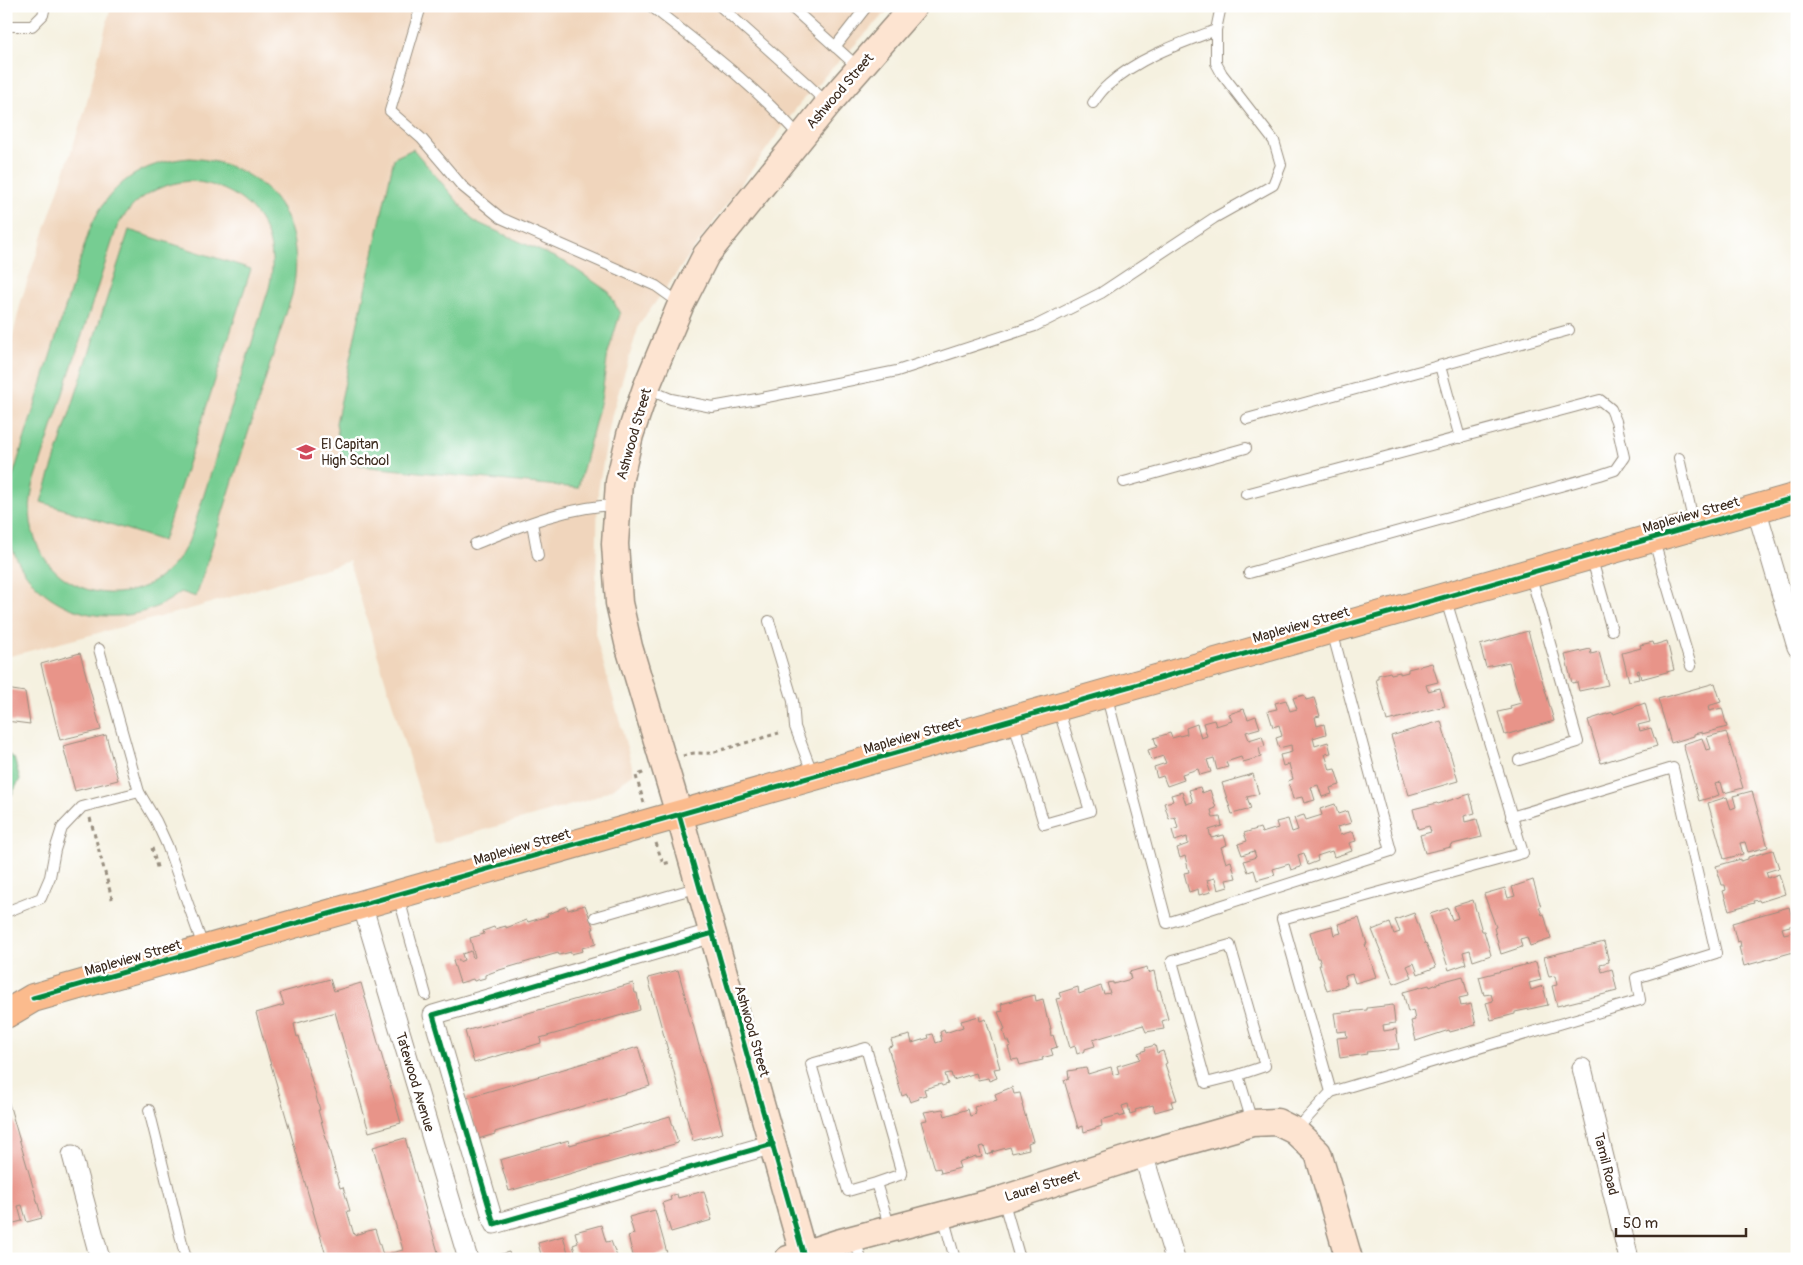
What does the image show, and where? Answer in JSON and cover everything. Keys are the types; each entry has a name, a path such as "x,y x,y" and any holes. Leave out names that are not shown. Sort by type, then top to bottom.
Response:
{"main road":[{"name":"Mapleview Street","path":"6,1014 33,998 1797,496"},
{"name":"Mapleview Street","path":"6,995 33,998"}],"street":[{"name":"Ashwood Street","path":"796,1256 773,1144 679,814 629,647 619,602 616,544 619,482 630,435 646,388 681,304 706,255 828,104 914,6"},
{"path":"1756,508 1797,647"},
{"name":"Tatewood Avenue","path":"362,904 468,1259"},
{"path":"713,933 433,1015 494,1224 773,1144"},
{"name":"Tamil Road","path":"1582,1068 1629,1259"},
{"name":"Laurel Street","path":"796,1256 858,1249 891,1229 1003,1198 1143,1154 1252,1123 1277,1122 1295,1131"},
{"path":"1295,1131 1318,1153 1349,1259"},
{"path":"1143,1154 1175,1259"},
{"path":"72,1155 100,1259"}],"lane":[{"path":"6,26 32,26 43,14 46,6"},
{"path":"421,6 390,110 422,139 462,186 501,218 656,286 681,304"},
{"path":"651,6 730,68 781,115 800,138"},
{"path":"720,6 828,104"},
{"path":"790,6 860,68"},
{"path":"835,47 867,6"},
{"path":"646,388 671,399 712,406 898,371 1043,322 1101,293 1214,218 1272,185 1281,165 1274,141 1222,74 1216,63 1216,30 1220,6"},
{"path":"1093,103 1107,85 1136,64 1180,43 1216,30"},
{"path":"1247,419 1569,330"},
{"path":"1440,366 1460,438"},
{"path":"1246,494 1600,400 1611,409 1616,421 1624,457 1615,470 1608,473 1248,573"},
{"path":"1124,482 1246,448"},
{"path":"1679,458 1694,525"},
{"path":"475,544 532,523 578,509 618,505"},
{"path":"532,523 538,556"},
{"path":"1653,537 1691,666"},
{"path":"1591,555 1612,630"},
{"path":"1519,760 1578,742 1530,572"},
{"path":"1331,1092 1282,919 1523,854 1444,596"},
{"path":"768,621 793,702 795,728 813,776"},
{"path":"1106,693 1167,923 1392,851 1331,629"},
{"path":"99,649 139,792 156,821 167,846 204,950"},
{"path":"1013,719 1044,824 1090,811 1058,707"},
{"path":"1295,1131 1331,1092 1640,1000 1636,978 1716,953 1673,768 1511,817"},
{"path":"6,912 41,898 50,877 54,850 62,828 82,807 139,792"},
{"path":"595,917 700,887"},
{"path":"398,894 426,995"},
{"path":"1230,945 1266,1066 1238,1075 1206,1083 1172,961 1230,945"},
{"path":"866,1048 902,1174 876,1182 848,1191 812,1064 866,1048"},
{"path":"1238,1075 1252,1123"},
{"path":"149,1110 186,1259"},
{"path":"876,1182 891,1229"},
{"path":"1003,1198 1020,1259"},
{"path":"942,1215 955,1259"}],"path":[{"path":"694,752 701,754 711,753 779,733"},
{"path":"89,813 113,902"},
{"path":"151,844 158,871"}],"shaded area":[{"name":"El Capitan High School","path":"111,6 892,6 803,99 639,325 612,414 598,490 595,633 634,773 614,788 589,800 435,844 349,561 194,608 6,657 6,363 22,298 85,110"}],"green space":[{"path":"413,149 474,221 565,262 609,292 620,314 608,353 601,400 578,488 360,466 341,454 336,423 394,158"},
{"path":"190,158 217,162 240,171 260,184 276,200 287,220 294,243 296,268 292,295 196,597 181,592 158,606 133,614 108,616 83,612 60,603 40,589 23,569 9,539 7,495 89,231 106,201 116,189 141,171 172,160","holes":["190,181 211,185 229,192 244,202 256,215 265,230 271,248 272,267 269,288 191,536 171,567 145,586 116,593 87,589 61,576 42,554 31,523 33,486 117,227 139,200 157,189 167,185"]},
{"path":"129,230 251,269 163,541 41,502"},
{"path":"6,753 14,758 20,779 6,805"}],"building":[{"path":"1528,631 1554,721 1505,735 1498,712 1511,709 1510,706 1521,703 1509,662 1486,667 1480,645"},
{"path":"1667,641 1674,670 1641,679 1639,670 1637,671 1639,679 1629,681 1622,653 1641,648 1640,645 1653,642 1654,645"},
{"path":"1590,649 1591,654 1599,652 1608,685 1579,691 1577,682 1572,683 1565,655"},
{"path":"80,653 101,730 60,740 41,664"},
{"path":"1432,663 1438,682 1426,685 1428,691 1440,688 1445,706 1387,721 1376,679 1378,679 1378,675 1390,672 1391,674 1400,672 1400,674 1408,672 1408,669"},
{"path":"1715,683 1721,702 1708,706 1709,711 1722,708 1727,727 1702,734 1702,732 1694,734 1694,736 1671,743 1658,699"},
{"path":"6,689 25,692 30,724 6,721"},
{"path":"1304,695 1306,700 1314,698 1320,716 1315,717 1317,726 1324,724 1326,734 1313,738 1315,746 1328,742 1331,753 1325,754 1330,770 1335,769 1340,785 1330,788 1332,794 1322,797 1318,785 1311,787 1315,800 1304,803 1302,797 1293,799 1288,781 1293,779 1289,764 1283,766 1280,755 1292,752 1291,745 1279,748 1276,738 1282,736 1279,725 1273,727 1268,711 1277,709 1275,703 1286,700 1290,711 1297,709 1293,698"},
{"path":"1645,703 1650,722 1638,725 1640,731 1651,728 1657,746 1601,763 1588,720 1613,712 1614,714"},
{"path":"1244,709 1248,719 1256,716 1260,728 1246,732 1249,740 1262,736 1265,746 1259,748 1261,757 1243,762 1241,757 1226,762 1228,767 1217,770 1214,758 1207,760 1211,772 1200,775 1198,769 1182,774 1184,780 1167,786 1163,776 1157,778 1154,767 1166,763 1163,756 1151,760 1148,750 1157,747 1154,738 1170,733 1172,738 1187,734 1186,728 1197,724 1201,738 1207,736 1203,723 1214,720 1216,726 1232,721 1229,714"},
{"path":"1441,721 1458,781 1409,795 1391,736"},
{"path":"1726,732 1743,788 1724,793 1721,782 1715,784 1719,795 1699,801 1683,744 1702,738 1706,750 1711,749 1707,737"},
{"path":"106,735 118,780 75,791 63,746"},
{"path":"1253,774 1259,794 1247,797 1251,809 1232,814 1222,783"},
{"path":"1200,787 1202,793 1210,790 1216,808 1211,810 1213,818 1220,817 1222,826 1209,830 1211,838 1224,835 1227,845 1221,847 1226,863 1231,861 1236,878 1226,880 1228,887 1218,890 1215,878 1207,880 1211,892 1199,895 1198,889 1189,892 1184,873 1189,872 1185,856 1180,858 1177,848 1188,844 1187,837 1175,841 1172,830 1178,828 1175,817 1169,819 1164,803 1173,801 1171,795 1182,792 1186,804 1193,802 1189,790"},
{"path":"1752,791 1768,847 1748,852 1745,842 1740,843 1743,854 1724,859 1708,803 1727,797 1731,809 1736,807 1733,796"},
{"path":"1470,794 1475,813 1464,816 1465,822 1477,819 1482,837 1425,853 1420,835 1431,832 1429,826 1418,829 1413,809 1438,804"},
{"path":"1335,804 1338,814 1347,811 1351,823 1337,827 1340,835 1353,831 1356,841 1349,843 1352,851 1334,857 1332,851 1317,856 1318,861 1308,865 1304,853 1298,855 1301,867 1291,870 1289,864 1273,869 1275,875 1257,880 1254,870 1248,872 1244,861 1256,857 1254,851 1242,855 1238,844 1247,841 1244,833 1260,828 1262,833 1278,828 1276,822 1288,819 1292,832 1298,830 1294,818 1304,815 1306,820 1322,815 1320,809"},
{"path":"1773,850 1779,868 1766,872 1768,878 1779,874 1785,894 1760,902 1759,900 1753,901 1754,903 1729,910 1723,891 1726,890 1725,885 1722,885 1716,866 1741,859 1741,861 1748,859 1748,857"},
{"path":"1533,880 1541,907 1539,907 1542,915 1544,914 1551,939 1530,946 1527,937 1520,939 1522,947 1501,954 1494,928 1496,927 1484,894 1505,888 1508,898 1515,896 1512,887"},
{"path":"1473,900 1491,955 1473,961 1470,950 1463,952 1466,964 1449,970 1430,914 1448,908 1452,920 1458,918 1454,906"},
{"path":"585,905 594,929 592,929 596,944 582,948 583,951 559,955 558,953 496,971 485,975 485,978 460,983 453,961 459,959 459,962 464,960 462,954 471,951 473,958 475,957 470,938 484,934 483,931 494,927 495,929 506,926 506,928 527,920 528,922 548,916 547,914 567,906 568,910"},
{"path":"1789,907 1794,925 1782,928 1784,934 1796,931 1797,951 1744,966 1739,947 1741,947 1740,941 1737,942 1732,923"},
{"path":"1414,913 1425,944 1436,967 1418,974 1414,963 1407,966 1412,977 1394,984 1372,930 1390,923 1394,934 1400,932 1395,920"},
{"path":"1359,918 1376,977 1355,983 1352,974 1345,976 1347,985 1327,991 1310,932 1332,926 1334,935 1341,933 1338,924"},
{"path":"1604,942 1609,962 1600,964 1602,972 1612,969 1617,991 1557,1006 1552,986 1557,985 1555,976 1549,977 1544,957"},
{"path":"1536,962 1541,980 1529,983 1531,990 1543,986 1548,1005 1515,1012 1515,1014 1491,1020 1486,1003 1493,1001 1491,994 1484,995 1479,977"},
{"path":"1147,967 1148,973 1154,971 1168,1019 1162,1021 1164,1029 1146,1032 1143,1025 1093,1040 1095,1046 1077,1054 1075,1046 1070,1048 1056,999 1061,998 1059,993 1078,987 1079,994 1101,986 1104,994 1110,993 1107,983 1113,982 1113,984 1131,979 1129,972"},
{"path":"678,970 723,1133 693,1141 648,978"},
{"path":"1463,976 1468,996 1459,998 1461,1006 1471,1004 1476,1025 1450,1032 1449,1030 1416,1041 1411,1021 1415,1020 1413,1010 1408,1012 1403,992 1429,985 1430,987 1437,983"},
{"path":"330,979 334,991 361,983 401,1123 369,1132 335,1012 294,1024 320,1110 318,1110 340,1188 343,1187 350,1211 347,1211 354,1235 375,1229 383,1255 403,1250 373,1147 405,1138 440,1259 356,1259 356,1257 349,1259 327,1259 256,1013 284,1005 280,994 283,992"},
{"path":"633,983 640,1010 540,1038 541,1043 474,1063 465,1031"},
{"path":"1035,995 1036,1001 1043,999 1051,1036 1053,1035 1057,1047 1051,1049 1053,1055 1042,1058 1043,1060 1020,1065 1018,1059 1012,1060 1008,1047 1011,1046 1009,1041 1006,1041 1003,1030 1005,1029 998,1012 1003,1011 1001,1004"},
{"path":"1393,1005 1395,1023 1383,1025 1384,1031 1396,1029 1399,1049 1366,1052 1367,1054 1340,1058 1337,1038 1347,1037 1346,1031 1337,1032 1334,1013"},
{"path":"979,1016 980,1021 986,1019 1000,1068 994,1069 997,1078 989,1081 988,1078 978,1080 976,1073 953,1080 951,1073 945,1074 948,1084 924,1089 926,1095 918,1097 919,1099 910,1102 907,1094 902,1096 888,1047 893,1046 891,1040 910,1035 912,1043 929,1038 928,1035 933,1034 936,1043 942,1041 940,1032 944,1030 945,1033 963,1027 961,1021"},
{"path":"1155,1045 1157,1053 1163,1051 1167,1063 1165,1064 1177,1100 1171,1101 1173,1107 1155,1112 1153,1105 1135,1110 1136,1112 1130,1114 1128,1104 1122,1106 1125,1115 1101,1120 1102,1126 1084,1132 1083,1126 1078,1128 1064,1080 1069,1078 1068,1071 1086,1068 1088,1074 1111,1067 1113,1075 1119,1073 1117,1066 1140,1059 1138,1053 1146,1050 1145,1048"},
{"path":"638,1047 650,1086 495,1132 495,1134 478,1139 466,1098"},
{"path":"1012,1087 1014,1094 1020,1093 1033,1141 1028,1143 1029,1149 1012,1153 1010,1147 987,1155 984,1146 979,1147 982,1157 976,1158 976,1156 958,1162 960,1168 941,1173 940,1168 935,1169 921,1121 927,1120 924,1112 943,1109 945,1116 968,1109 970,1116 976,1114 974,1107 997,1100 995,1094"},
{"path":"6,1093 42,1218 27,1222 22,1205 18,1206 22,1221 6,1225"},
{"path":"670,1116 678,1143 509,1191 500,1160 569,1140 570,1145"},
{"path":"704,1191 712,1220 671,1232 662,1203 671,1200 670,1196 677,1194 678,1198"},
{"path":"655,1210 667,1253 646,1259 634,1259 628,1236 634,1234 629,1217"},
{"path":"601,1225 606,1242 611,1241 618,1259 577,1259 573,1245 578,1243 575,1232"},
{"path":"563,1236 570,1259 542,1259 538,1243"},
{"path":"509,1252 511,1259 487,1259 487,1258"}],"cycle path":[{"path":"33,998 1797,497"},
{"path":"679,814 803,1253"},
{"path":"713,933 433,1015 494,1224 773,1144"}],"place":[{"name":"El Capitan High School","path":"306,452"}]}
